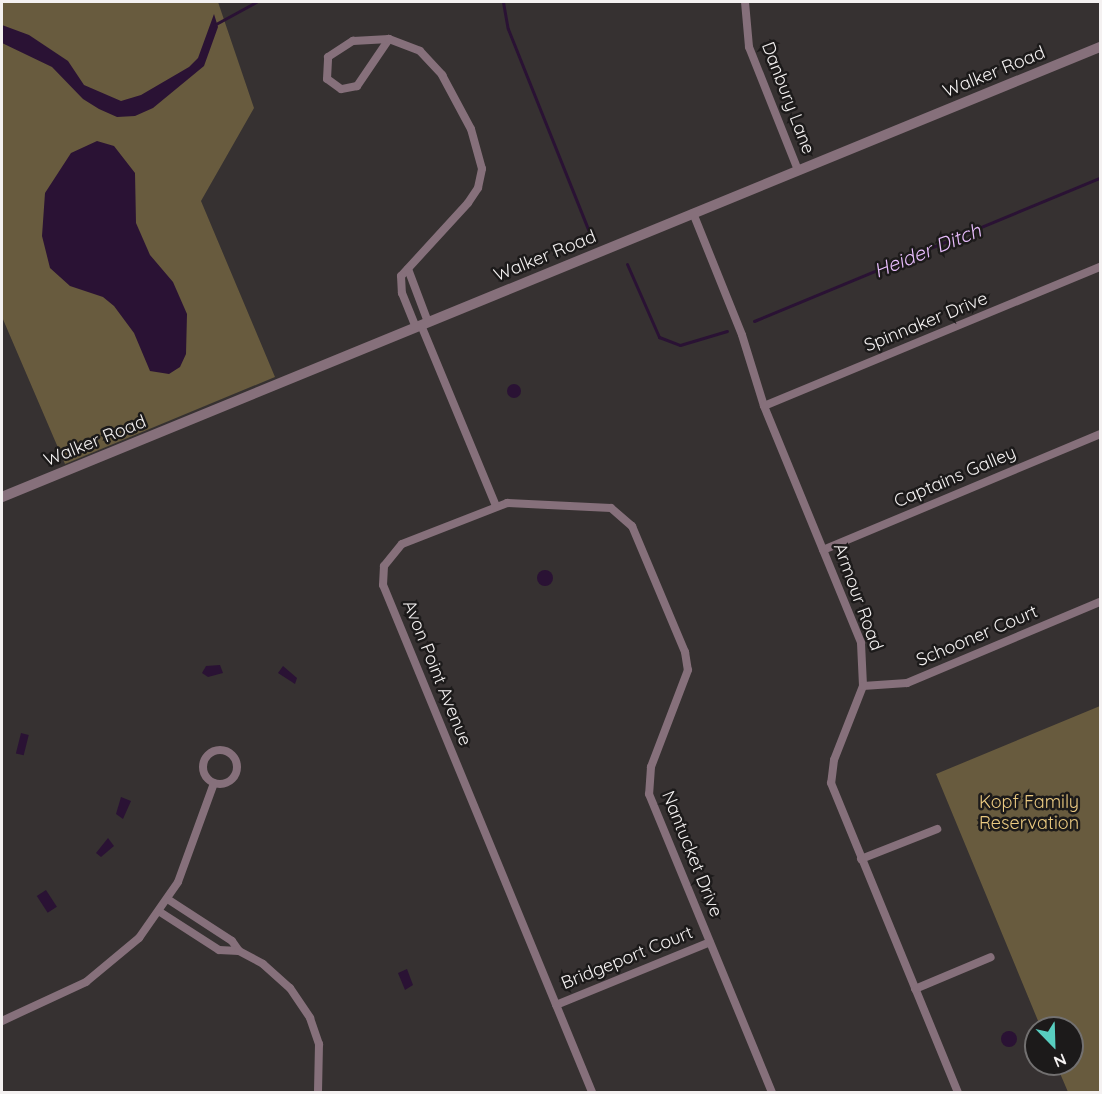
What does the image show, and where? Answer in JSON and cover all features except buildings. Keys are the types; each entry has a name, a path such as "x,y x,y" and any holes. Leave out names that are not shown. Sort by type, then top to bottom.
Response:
{"street":[{"name":"Danbury Lane","path":"745,2 749,47 798,170"},
{"path":"389,39 357,86 340,89 327,79 325,62 338,48 372,37 389,39 405,42 434,63 471,129 482,169 478,188 468,203 401,276 400,285 422,324 496,506"},
{"name":"Walker Road","path":"2,497 1101,46"},
{"name":"Armour Road","path":"693,213 742,335 764,406 861,643 863,686 831,769 833,792 958,1092"},
{"name":"Spinnaker Drive","path":"764,406 1101,267"},
{"path":"408,269 422,324"},
{"name":"Captains Galley","path":"823,549 1101,434"},
{"name":"Nantucket Drive","path":"496,506 515,503 602,507 620,512 633,526 685,652 688,670 651,766 648,787 772,1092"},
{"name":"Avon Point Avenue","path":"496,506 394,550 384,566 383,585 592,1092"},
{"name":"Schooner Court","path":"863,686 907,683 1101,602"},
{"path":"225,750 235,759 237,772 228,782 214,783 205,774 204,763 212,752 225,750"},
{"path":"2,1021 86,982 123,954 169,900 188,861 214,783"},
{"path":"861,859 937,829"},
{"path":"169,900 232,940 239,951 277,975 304,1008 319,1044 318,1092"},
{"path":"160,912 219,950 239,951"},
{"name":"Bridgeport Court","path":"556,1005 710,942"},
{"path":"915,989 991,957"}],"green space":[{"path":"2,2 218,2 254,108 201,201 275,377 65,464 2,317"},
{"name":"Kopf Family Reservation","path":"1100,706 1100,1092 1068,1092 1061,1076 1084,1076 1084,1016 1036,1016 936,774"}],"shaded area":[{"path":"214,14 218,27 204,66 153,108 135,116 117,117 99,109 83,99 52,67 2,43 2,25 29,35 68,61 84,85 121,101 141,95 189,67 198,58"},
{"path":"97,141 114,146 135,173 136,223 150,255 173,282 187,314 186,354 180,367 169,374 150,371 134,333 114,306 103,297 70,286 50,268 42,236 45,193 71,153"},
{"path":"514,384 519,386 521,391 519,396 514,398 509,396 507,391 509,386"},
{"path":"545,570 553,578 545,586 537,578"},
{"path":"220,665 223,673 208,677 202,673 206,666"},
{"path":"283,666 297,678 295,684 278,673"},
{"path":"21,733 29,735 24,755 16,753"},
{"path":"121,797 131,801 123,819 116,814"},
{"path":"108,838 114,846 101,857 96,853"},
{"path":"46,890 57,907 48,913 37,896"},
{"path":"407,969 413,985 405,990 398,973"},
{"path":"1009,1031 1017,1039 1009,1047 1001,1039"}],"waterway":[{"name":"Heider Ditch","path":"214,25 256,2"},
{"name":"Heider Ditch","path":"503,2 508,29 589,232"},
{"name":"Heider Ditch","path":"754,321 1100,178"},
{"name":"Heider Ditch","path":"627,264 659,337 680,345 727,331"}]}
